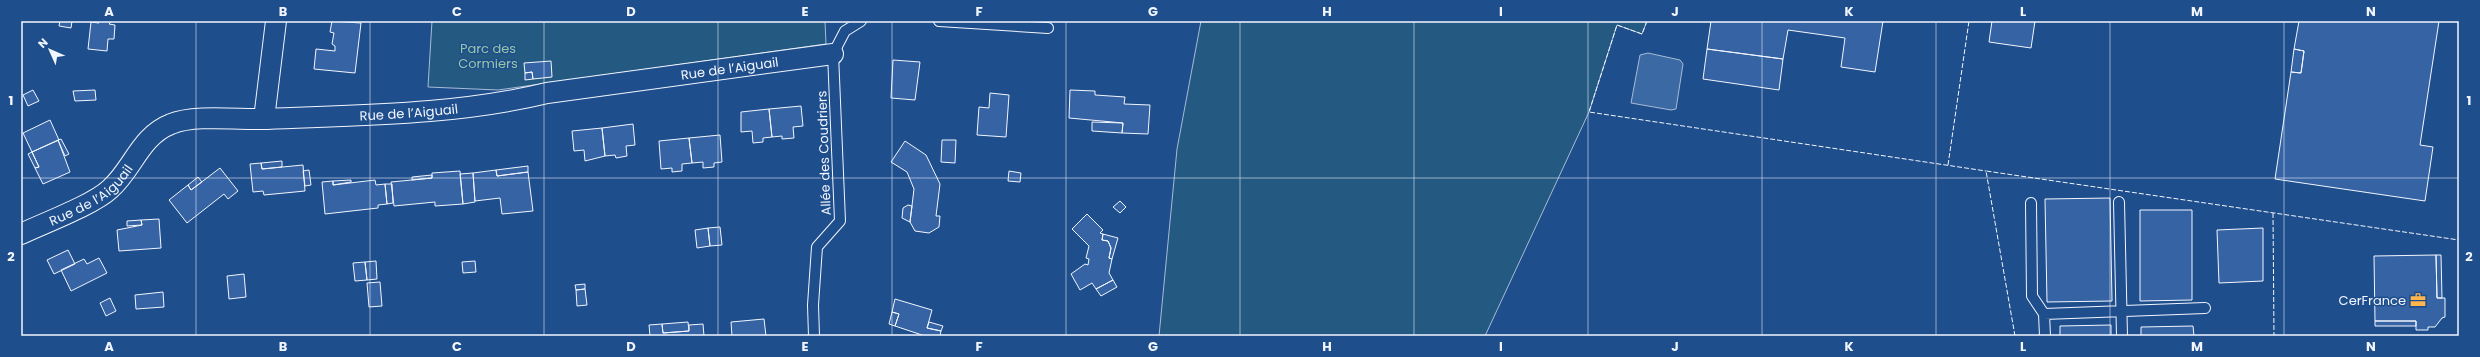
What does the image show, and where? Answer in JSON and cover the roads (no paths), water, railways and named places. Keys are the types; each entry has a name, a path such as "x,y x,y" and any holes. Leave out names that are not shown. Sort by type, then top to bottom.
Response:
{"street":[{"path":"264,119 276,21"},
{"name":"Rue de l’Aiguail","path":"21,234 98,197 110,189 144,143 158,130 172,123 185,120 264,119 386,114 504,103 547,93 833,54"}],"lane":[{"name":"Allée des Coudriers","path":"814,336 813,305 817,247 840,221 833,54 845,31 861,21"},
{"path":"939,21 1048,28"},
{"path":"2119,202 2122,336"},
{"path":"2031,204 2032,296 2044,314 2045,336"},
{"path":"2044,314 2205,308"}],"place":[{"name":"CerFrance","path":"2418,300"}],"park label":[{"name":"Parc des Cormiers","path":"488,56"}]}
